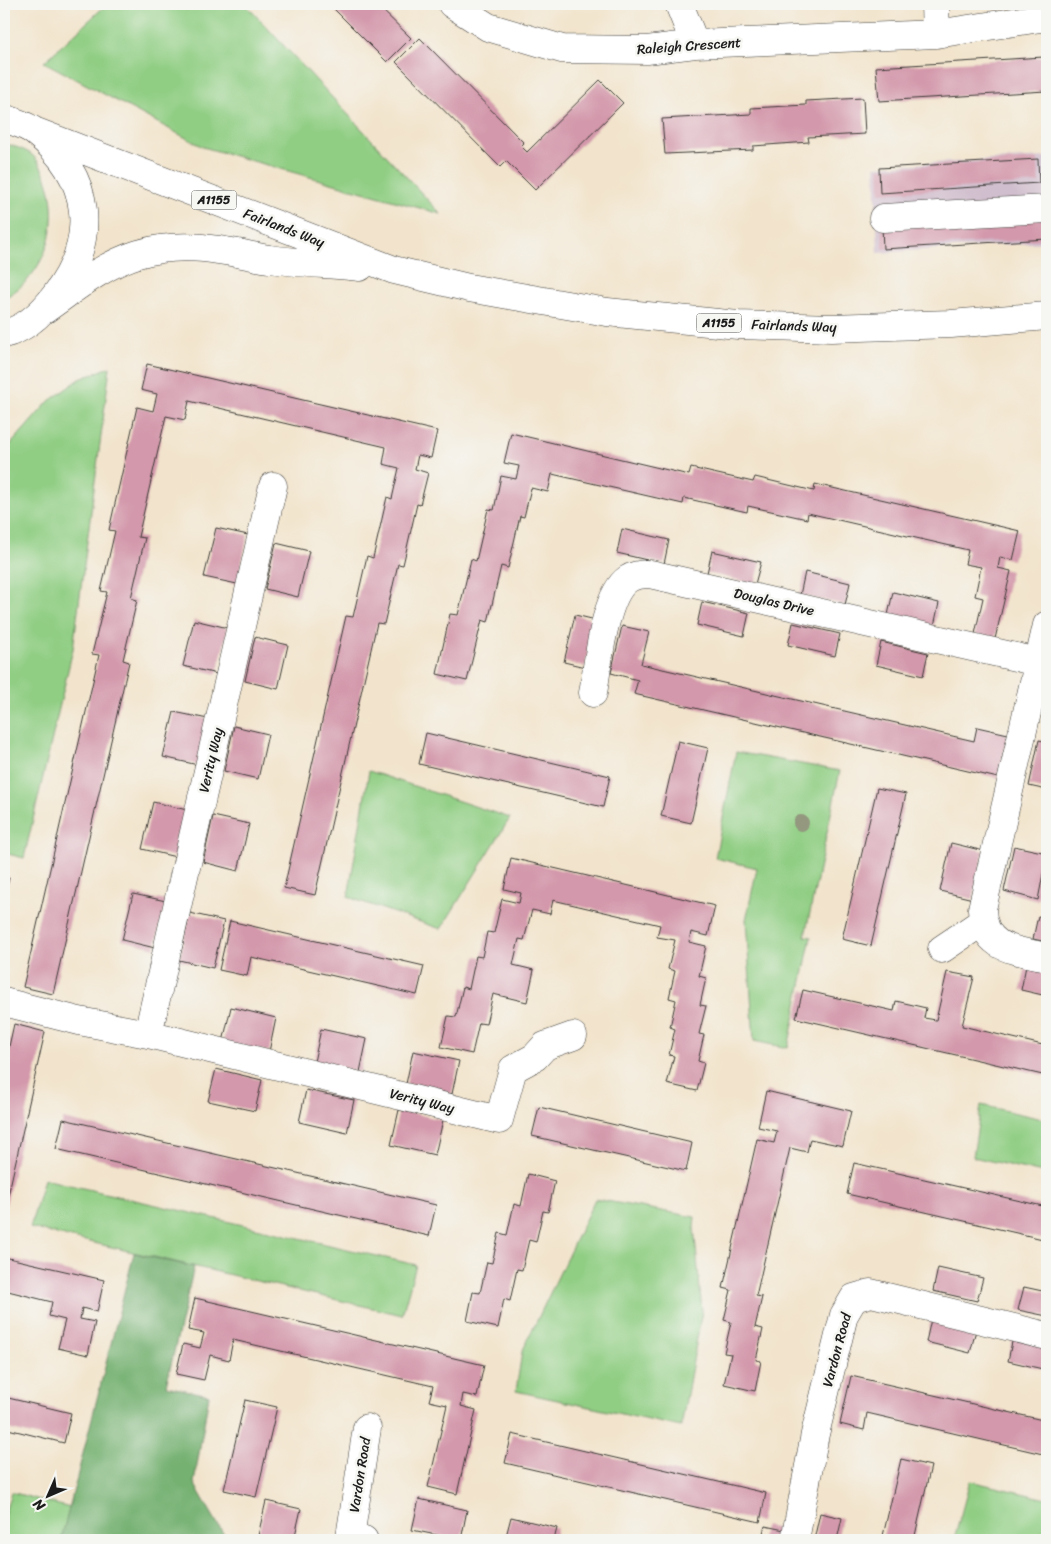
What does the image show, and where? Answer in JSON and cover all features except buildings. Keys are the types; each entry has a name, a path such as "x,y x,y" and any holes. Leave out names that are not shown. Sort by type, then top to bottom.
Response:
{"street":[{"name":"Raleigh Crescent","path":"452,4 488,26 562,49 647,50 695,44 936,34 1047,17"},
{"path":"679,4 695,44"},
{"path":"934,4 936,34"},
{"name":"Fairlands Way","path":"4,118 394,270 468,288 607,312 738,325 832,328 951,324 1047,316"},
{"path":"34,131 57,153 74,178 82,202 84,227 78,254 70,276 44,310"},
{"path":"883,218 1047,209"},
{"name":"Fairlands Way","path":"8,336 101,269 138,254 170,247 206,247 271,259 394,270"},
{"name":"Verity Way","path":"148,1034 273,486"},
{"name":"Douglas Drive","path":"593,692 609,608 616,591 627,579 644,574 1038,662"},
{"path":"1047,625 982,909 982,922 991,938 997,944 1047,957"},
{"path":"942,949 982,922"},
{"name":"Verity Way","path":"4,1002 79,1021 148,1034 499,1120 513,1069 534,1057 545,1046 573,1036"},
{"name":"Vardon Road","path":"795,1540 815,1434 844,1315 854,1298 872,1293 1047,1336"},
{"name":"Vardon Road","path":"364,1540 350,1537 368,1428"}],"shaded area":[{"path":"1047,157 1047,242 878,253 875,166"}],"green space":[{"path":"107,4 245,4 441,214 203,147 44,62"},
{"path":"4,143 26,151 37,160 47,181 52,214 51,231 40,263 18,289 4,298"},
{"path":"110,367 73,649 24,858 4,853 4,452 49,401 80,379"},
{"path":"736,752 840,771 805,936 811,937 788,1048 754,1041 746,920 757,868 715,858"},
{"path":"369,771 510,818 441,929 348,897"},
{"path":"981,1105 1047,1120 1047,1174 973,1157"},
{"path":"44,1179 416,1265 402,1315 30,1228"},
{"path":"595,1199 695,1217 694,1227 702,1311 681,1427 516,1391 522,1352"},
{"path":"134,1253 194,1267 166,1386 209,1395 194,1483 227,1540 61,1540"},
{"path":"970,1481 1047,1499 1047,1533 1034,1540 954,1540"},
{"path":"11,1492 70,1508 61,1540 4,1540 4,1516"}]}
